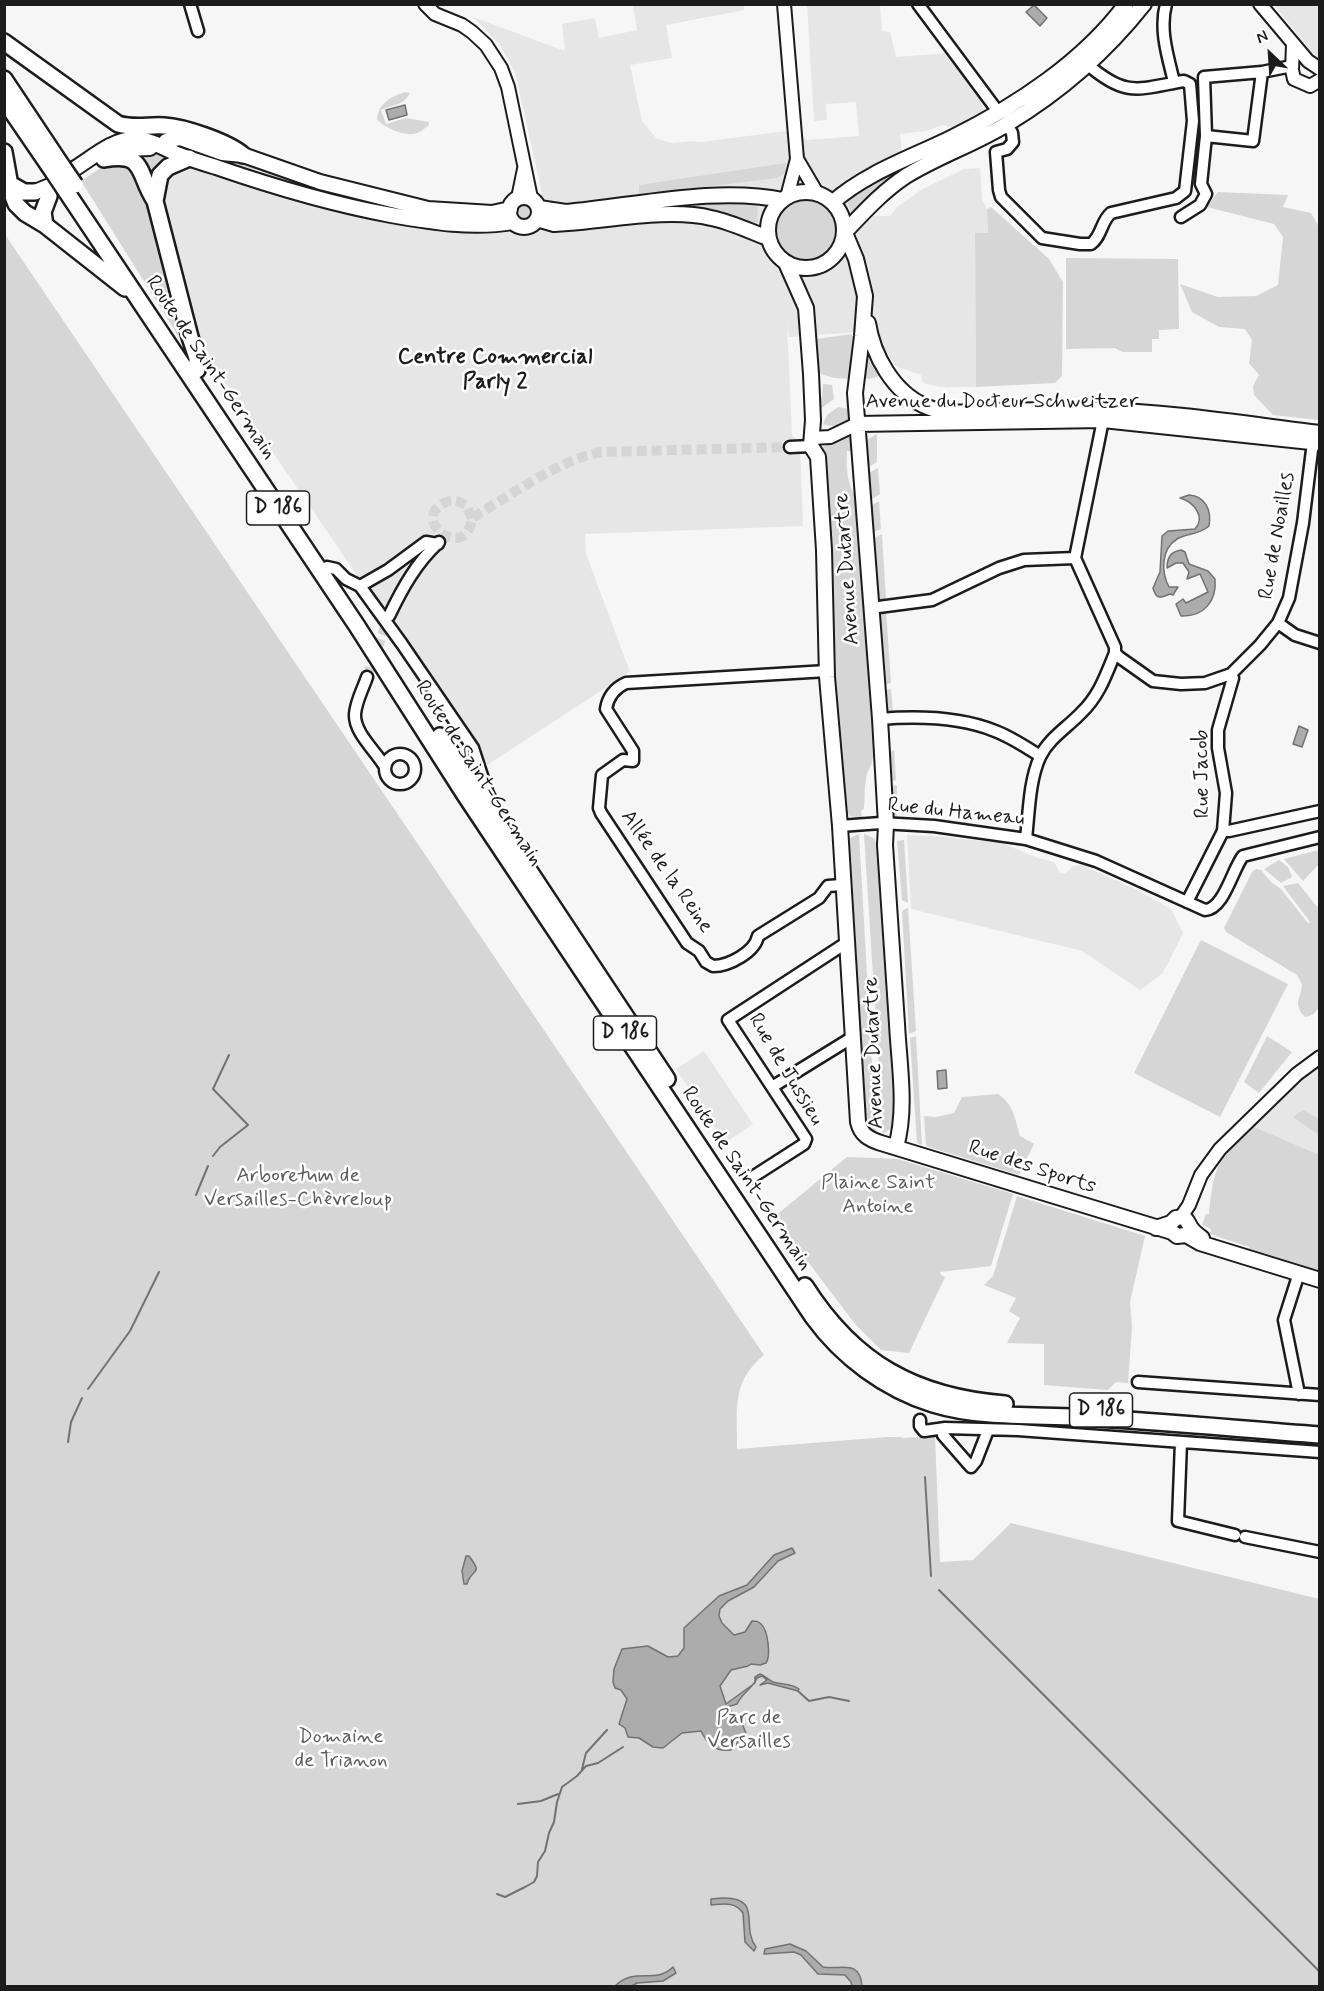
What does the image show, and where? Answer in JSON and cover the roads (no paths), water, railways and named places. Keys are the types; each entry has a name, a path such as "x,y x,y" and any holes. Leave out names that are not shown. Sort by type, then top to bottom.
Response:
{"main road":[{"path":"845,233 840,211 833,202 817,193 802,192 785,198 777,206 769,221 768,238 776,254 786,263 808,268 829,261 837,254 845,233 873,203 905,176 1003,119 1020,100 1082,50 1126,4"},
{"path":"833,202 854,185 1045,99 1105,48 1144,4"},
{"path":"4,42 118,124 129,127 161,126 187,130 236,149 243,154 320,182 428,209 492,213 525,209 566,212 732,194 785,198"},
{"name":"Route de Saint-Germain","path":"4,79 60,182 202,377 815,1301 844,1338 888,1370 914,1384 966,1400 1320,1427"},
{"name":"Route de Saint-Germain","path":"4,100 133,290 813,1317 837,1346 866,1370 894,1387 920,1399 966,1412 1080,1417 1320,1435"},
{"path":"166,141 180,138 222,153 243,154"},
{"path":"45,225 43,212 60,182 116,143 134,139 144,140 256,181 352,208 457,225 498,225 525,209"},
{"path":"10,184 24,192 60,182 113,152 123,149 150,148"},
{"path":"4,152 16,204 127,289 133,290"},
{"path":"104,159 121,156 136,163 155,201 202,377"},
{"path":"155,201 160,175 168,167 189,158"},
{"path":"525,209 554,224 663,214 693,215 730,223 768,238"},
{"name":"Avenue Dutartre","path":"786,263 806,308 811,374 811,442 818,457 824,550 827,671 840,825 859,1127 870,1139 896,1147 901,1119 899,1050 886,857 880,719 855,386 865,302 856,259 845,233"},
{"name":"Avenue du Docteur Schweitzer","path":"865,302 871,339 879,359 902,391 928,408 953,413 1131,411 1317,439"},
{"name":"Avenue du Docteur Schweitzer","path":"857,424 1103,420 1317,439"},
{"name":"Rue des Sports","path":"896,1147 1156,1228 1183,1223"},
{"path":"1183,1223 1200,1243 1320,1280"}],"street":[{"path":"190,4 198,31"},
{"path":"425,4 435,14 462,25 479,39 490,50 501,68 508,87 524,168 525,209"},
{"path":"435,4 447,18"},
{"path":"784,4 797,159 785,198"},
{"path":"918,4 1012,133 1013,142 1007,149 996,152 999,190 1002,197 1042,238 1080,244 1091,244 1099,234 1106,217 1112,213 1176,198 1185,191 1193,121 1191,91 1187,81 1127,89 1107,81 1087,64"},
{"path":"1166,4 1163,18 1164,33 1174,82"},
{"path":"1260,4 1293,45 1316,65"},
{"path":"1293,45 1293,70 1305,85 1318,87"},
{"path":"1181,217 1200,205 1206,194 1201,184 1206,136 1203,79 1206,76 1293,70 1316,65"},
{"path":"1206,136 1253,141 1256,114 1267,71"},
{"path":"797,159 817,193"},
{"path":"1026,839 1032,787 1040,756 1052,740 1095,697 1105,680 1115,653 1115,647 1075,558 1103,420"},
{"name":"Avenue du Docteur Schweitzer","path":"811,442 830,437 857,424"},
{"name":"Rue de Noailles","path":"1115,653 1153,681 1181,684 1205,683 1231,674 1278,624 1289,598 1317,439"},
{"path":"792,443 811,442"},
{"path":"360,586 388,570 426,542 438,543 419,563 389,616"},
{"path":"871,608 932,600 999,568 1024,560 1075,558"},
{"path":"327,567 336,569 346,579 360,586 473,748 488,794 499,814 498,823"},
{"path":"1278,624 1295,635 1320,643"},
{"name":"Allée de la Reine","path":"827,671 626,682 617,687 607,700 606,709 633,751 633,761 623,760 602,775 599,808 687,943 699,951 706,962 713,966 727,964 754,947 758,936 819,898 828,886 842,885"},
{"name":"Rue Jacob","path":"1187,902 1223,831 1226,793 1218,748 1218,730 1233,678 1231,674"},
{"path":"367,677 357,703 355,719 358,728 377,753 385,767 386,775 395,784 404,784 411,780 415,770 413,761 402,754 393,756 377,753"},
{"path":"880,719 948,719 990,729 1016,740 1040,756"},
{"path":"385,767 393,756"},
{"path":"1223,831 1320,811"},
{"name":"Rue du Hameau","path":"840,825 934,826 1026,839 1096,861 1199,908 1209,910 1216,906 1243,855 1320,837"},
{"name":"Rue de Jussieu","path":"751,1178 804,1144 806,1139 728,1020 846,943"},
{"path":"772,1087 853,1037"},
{"path":"1183,1223 1201,1175 1220,1149 1297,1074 1320,1057"},
{"path":"1299,1273 1284,1320 1299,1394"},
{"path":"1138,1382 1320,1395"},
{"path":"920,1420 920,1426 924,1431 945,1428 1018,1430 1320,1452"},
{"path":"945,1428 943,1435 971,1467 976,1461 988,1430"},
{"path":"1181,1442 1178,1521 1320,1552"}],"waterway":[{"path":"213,1156 220,1147 248,1125 213,1089 229,1055"},
{"path":"196,1195 208,1166"},
{"path":"88,1389 130,1331 159,1272"},
{"path":"68,1442 71,1422 82,1398"},
{"path":"925,1477 931,1576"},
{"path":"939,1590 1320,1972"},
{"path":"798,1691 809,1701 829,1697 849,1701"},
{"path":"582,1769 586,1753 607,1730"},
{"path":"497,1894 505,1897 534,1882 538,1862 545,1851 554,1822 562,1787 586,1766 598,1763 623,1747"},
{"path":"518,1804 541,1801 558,1794"}],"tunnel":[{"path":"56,191 79,176"},
{"path":"472,518 466,505 452,501 444,503 435,511 433,519 436,528 443,534 452,538 461,537 468,531 472,518 518,490 568,463 601,452 790,447"},
{"path":"367,677 389,616"}],"district":[{"name":"Centre Commercial Parly 2","path":"495,370"}],"park label":[{"name":"Arboretum de Versailles-Chèvreloup","path":"298,1189"},
{"name":"Plaine Saint Antoine","path":"878,1196"},
{"name":"Parc de Versailles","path":"749,1731"},
{"name":"Domaine de Trianon","path":"341,1750"}]}
